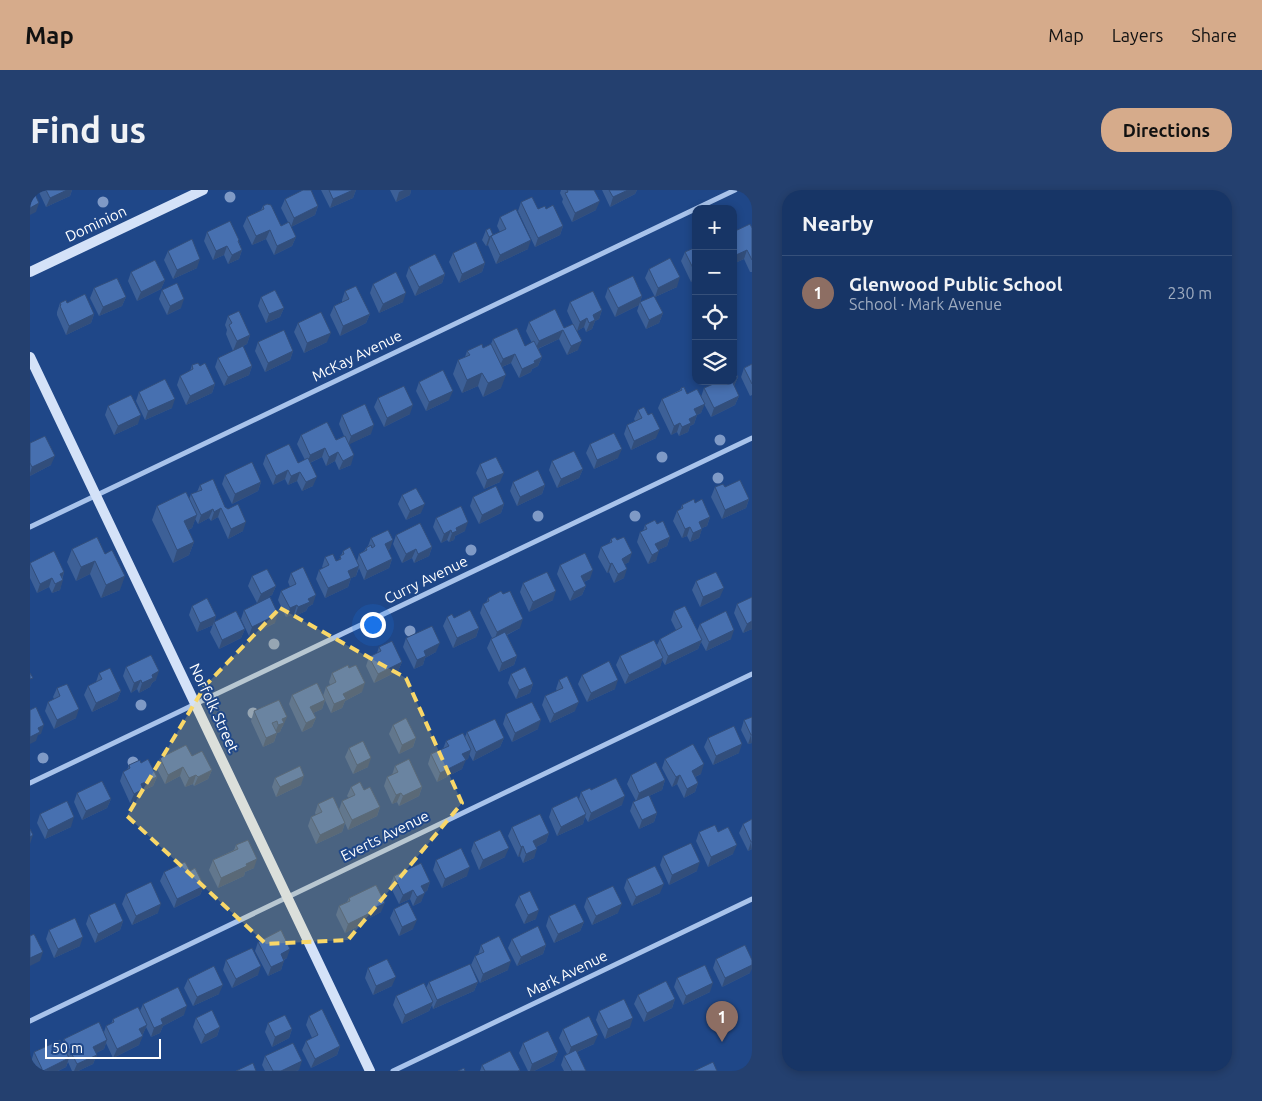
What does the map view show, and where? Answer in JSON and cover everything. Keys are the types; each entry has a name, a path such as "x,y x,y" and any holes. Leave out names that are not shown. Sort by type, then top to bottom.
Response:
{"street":[{"name":"Dominion","path":"30,272 203,190"},
{"name":"McKay Avenue","path":"30,527 735,190"},
{"name":"Norfolk Street","path":"30,357 370,1071"},
{"name":"Curry Avenue","path":"30,783 752,438"},
{"name":"Everts Avenue","path":"30,1020 752,674"},
{"name":"Mark Avenue","path":"393,1071 752,900"}],"highlighted area":[{"path":"280,608 406,678 462,803 348,940 266,944 127,816 205,686"}],"building":[{"path":"30,190 33,190 39,203 30,208"},
{"path":"46,190 67,190 50,198"},
{"path":"303,190 311,190 318,206 294,218 285,199"},
{"path":"329,190 353,190 333,199"},
{"path":"567,190 594,190 600,201 575,213 565,193 568,192"},
{"path":"609,190 628,190 613,197"},
{"path":"532,197 538,209 545,206 546,209 553,205 563,226 538,238 521,202"},
{"path":"271,205 281,226 289,222 296,237 277,246 270,230 256,236 247,217 264,209 263,206"},
{"path":"516,209 531,240 500,255 491,236 506,229 500,217"},
{"path":"230,221 242,250 232,255 227,246 216,251 207,232"},
{"path":"750,224 752,228 752,260 747,250 737,255 737,230"},
{"path":"490,228 493,235 489,237 486,230"},
{"path":"192,239 200,259 177,270 168,251"},
{"path":"476,242 485,263 462,274 453,253"},
{"path":"692,249 692,266 685,252"},
{"path":"435,254 445,274 419,287 409,267"},
{"path":"670,258 680,277 658,288 649,269"},
{"path":"155,260 165,280 141,292 131,272"},
{"path":"396,272 406,293 383,304 373,284"},
{"path":"633,276 642,296 618,308 608,288"},
{"path":"117,278 126,297 103,307 94,288"},
{"path":"177,283 184,299 170,306 162,290"},
{"path":"356,286 370,314 343,326 334,306 349,299 345,291"},
{"path":"275,290 284,308 269,314 261,297"},
{"path":"593,291 602,310 593,315 595,320 589,323 587,318 580,322 570,302"},
{"path":"85,294 94,314 69,326 60,303 66,300 67,303"},
{"path":"654,296 663,313 649,320 640,302"},
{"path":"555,309 564,328 573,324 582,341 571,346 563,330 539,341 529,322"},
{"path":"239,311 250,335 237,341 229,325 232,323 228,316"},
{"path":"321,312 331,333 307,343 298,323"},
{"path":"517,328 525,346 534,341 542,357 534,361 535,363 522,369 515,354 503,359 493,339"},
{"path":"284,330 293,351 268,363 258,342"},
{"path":"482,344 483,348 491,344 506,375 488,383 482,373 467,380 458,360 470,355 467,351"},
{"path":"243,346 252,366 228,377 218,358"},
{"path":"198,363 200,366 205,363 215,384 190,396 180,376 193,369 192,365"},
{"path":"752,364 752,384 744,368"},
{"path":"443,370 453,391 429,402 419,382"},
{"path":"165,379 175,399 148,411 139,392"},
{"path":"711,385 734,385 739,396 714,408 704,388"},
{"path":"404,386 413,405 387,418 378,398"},
{"path":"684,387 687,394 697,389 705,404 694,409 697,415 689,419 691,423 682,427 680,423 674,426 662,399 682,390 681,388"},
{"path":"131,395 141,415 118,426 108,406"},
{"path":"365,404 374,425 351,436 342,415"},
{"path":"644,407 648,415 652,413 660,429 634,441 627,425 642,418 638,410"},
{"path":"327,422 336,440 345,436 354,455 343,461 338,452 329,457 325,448 310,455 301,435"},
{"path":"614,433 622,449 597,460 590,444"},
{"path":"45,436 55,456 32,467 30,463 30,443"},
{"path":"289,444 298,463 308,458 317,477 306,482 300,472 291,476 288,470 276,476 266,455"},
{"path":"574,451 583,469 561,479 552,461"},
{"path":"496,457 504,473 487,480 480,464"},
{"path":"252,462 261,482 235,494 225,475"},
{"path":"538,470 545,485 520,497 513,482"},
{"path":"213,479 225,507 228,509 238,504 246,522 231,529 221,508 214,512 213,509 201,515 191,494 202,490 200,485"},
{"path":"740,480 749,499 725,510 715,487 723,484 725,487"},
{"path":"496,486 504,504 482,515 473,497"},
{"path":"416,488 425,504 410,511 402,495"},
{"path":"186,492 197,515 184,521 194,542 177,550 157,506"},
{"path":"694,499 695,503 702,499 710,517 699,522 702,529 693,533 690,527 685,529 677,511 683,508 682,505"},
{"path":"461,506 468,522 456,528 457,531 452,533 451,530 444,534 436,518"},
{"path":"655,520 657,524 663,521 670,537 655,544 659,551 652,555 640,532 647,529 645,525"},
{"path":"420,523 432,547 418,554 416,549 406,554 396,535"},
{"path":"388,530 393,540 385,544 392,559 367,571 359,554 367,550 366,548 371,545 372,548 375,546 371,538"},
{"path":"97,537 105,554 112,550 125,576 106,585 95,561 81,567 72,549"},
{"path":"615,537 617,540 624,537 632,553 622,559 627,569 618,574 601,547 612,542 611,539"},
{"path":"350,547 359,566 348,571 351,578 328,588 319,570 329,565 325,557 333,554 336,561 341,559 340,556 344,554 343,551"},
{"path":"54,551 64,572 60,574 63,580 55,584 52,578 40,584 30,563"},
{"path":"585,553 593,570 581,576 586,586 574,592 560,565"},
{"path":"303,567 316,595 308,599 310,602 290,608 281,591 296,584 291,573"},
{"path":"267,569 276,586 261,594 252,576"},
{"path":"547,572 556,591 533,602 523,583"},
{"path":"716,572 724,588 703,597 696,581"},
{"path":"501,591 503,594 510,591 523,619 497,632 483,604 489,601 488,598"},
{"path":"270,597 278,614 252,627 244,610"},
{"path":"752,597 752,621 747,624 737,604"},
{"path":"207,598 216,616 200,623 192,606"},
{"path":"685,606 702,640 668,656 660,639 682,627 674,611"},
{"path":"470,610 479,628 457,638 447,617 452,614 454,618"},
{"path":"236,611 245,629 222,640 214,622"},
{"path":"726,611 734,630 709,642 700,624"},
{"path":"432,626 440,643 424,651 426,656 417,660 406,638"},
{"path":"505,632 517,656 502,663 491,639"},
{"path":"654,640 663,658 629,675 620,656"},
{"path":"392,641 402,662 378,674 369,657 381,651 379,647"},
{"path":"151,655 159,671 152,675 153,678 142,683 141,680 134,683 126,667"},
{"path":"609,661 618,680 591,693 582,675"},
{"path":"348,665 349,668 356,665 365,683 343,694 346,699 334,704 326,687 336,682 332,673"},
{"path":"525,667 533,684 519,690 511,674"},
{"path":"110,668 121,691 96,703 88,686 102,679 99,673"},
{"path":"567,676 579,702 554,714 545,696 563,688 559,680"},
{"path":"317,683 325,700 310,707 316,718 306,723 292,695"},
{"path":"67,684 79,709 57,720 48,702 60,696 57,688"},
{"path":"279,700 287,717 282,719 284,723 278,725 277,721 272,723 277,733 266,738 254,711"},
{"path":"532,702 541,720 515,733 506,714"},
{"path":"36,707 44,725 38,728 40,732 30,737 30,710"},
{"path":"752,717 752,735 751,735 744,720"},
{"path":"406,718 416,738 402,745 393,725"},
{"path":"495,719 504,738 476,752 467,732"},
{"path":"734,726 742,744 716,756 708,738"},
{"path":"463,733 471,750 462,754 466,760 440,773 431,754 449,746 446,741"},
{"path":"363,741 371,758 357,765 349,748"},
{"path":"693,744 704,764 692,771 698,783 687,789 680,775 676,777 665,759"},
{"path":"186,745 192,756 202,751 212,770 198,777 196,775 189,778 183,767 168,775 160,758"},
{"path":"148,759 157,777 141,784 143,789 134,794 123,772 130,768 129,765 140,760 141,763"},
{"path":"409,759 422,787 403,796 401,793 396,795 387,777 398,772 395,766"},
{"path":"656,762 665,780 639,793 631,775"},
{"path":"300,766 304,776 280,787 275,778"},
{"path":"616,778 625,796 591,813 581,792 590,788 591,790"},
{"path":"102,781 111,799 86,811 77,793"},
{"path":"360,782 364,790 370,787 380,807 352,820 342,801 355,795 351,787"},
{"path":"649,795 657,813 642,820 633,802"},
{"path":"577,796 586,814 561,827 552,808"},
{"path":"333,797 345,823 320,835 311,817 322,812 318,804"},
{"path":"67,801 74,817 48,830 40,814"},
{"path":"540,814 549,833 533,841 537,849 526,854 512,827"},
{"path":"752,819 752,842 751,842 743,824"},
{"path":"715,825 718,832 728,827 737,845 711,857 699,832"},
{"path":"500,830 509,848 483,860 474,842"},
{"path":"248,840 257,859 246,864 247,866 221,878 213,860 238,849 236,845"},
{"path":"691,843 700,862 672,875 663,856"},
{"path":"461,848 470,867 445,879 436,860"},
{"path":"185,862 190,871 195,868 204,886 177,899 164,872"},
{"path":"421,863 430,882 421,886 425,893 417,897 413,890 403,895 394,876"},
{"path":"655,866 664,884 636,897 627,879"},
{"path":"151,882 161,904 136,916 126,894"},
{"path":"376,885 385,903 348,924 339,906 350,901 349,898"},
{"path":"613,886 622,904 596,916 587,898"},
{"path":"530,891 539,910 528,915 519,896"},
{"path":"408,902 417,920 402,927 394,909"},
{"path":"115,903 123,921 98,934 89,915"},
{"path":"575,904 584,922 558,934 549,916"},
{"path":"75,918 83,937 58,949 49,930"},
{"path":"538,926 546,945 521,957 512,939"},
{"path":"281,930 290,949 281,954 284,961 271,967 258,942"},
{"path":"34,934 43,952 30,958 30,936"},
{"path":"499,936 511,961 483,974 475,956 484,952 481,945"},
{"path":"745,945 752,960 752,965 725,978 716,959"},
{"path":"252,948 261,966 236,979 226,960"},
{"path":"387,959 396,977 376,986 368,968"},
{"path":"470,964 478,982 437,1000 429,982"},
{"path":"705,965 713,983 686,996 677,978"},
{"path":"214,966 223,985 197,997 188,979"},
{"path":"666,981 675,999 647,1013 638,995"},
{"path":"424,983 433,1002 405,1015 396,996"},
{"path":"178,987 187,1006 161,1019 163,1024 154,1028 143,1004"},
{"path":"624,999 633,1018 608,1029 599,1011"},
{"path":"138,1007 147,1025 139,1029 143,1036 117,1049 106,1026 114,1022 113,1019"},
{"path":"322,1009 340,1046 315,1059 306,1041 318,1035 309,1016"},
{"path":"212,1010 220,1027 205,1035 196,1018"},
{"path":"285,1015 292,1029 275,1037 268,1023"},
{"path":"589,1016 598,1035 571,1047 563,1029"},
{"path":"99,1022 107,1040 93,1047 97,1055 77,1064 64,1039"},
{"path":"548,1031 558,1052 532,1064 523,1043"},
{"path":"60,1040 69,1058 43,1071 34,1052"},
{"path":"293,1043 302,1061 281,1071 273,1071 265,1056"},
{"path":"576,1050 586,1071 572,1071 564,1056"},
{"path":"510,1051 520,1070 485,1071 482,1065"},
{"path":"713,1062 717,1071 694,1071"},
{"path":"253,1063 256,1071 236,1071"}],"place":[{"name":"Glenwood Public School","path":"722,1042"}]}
